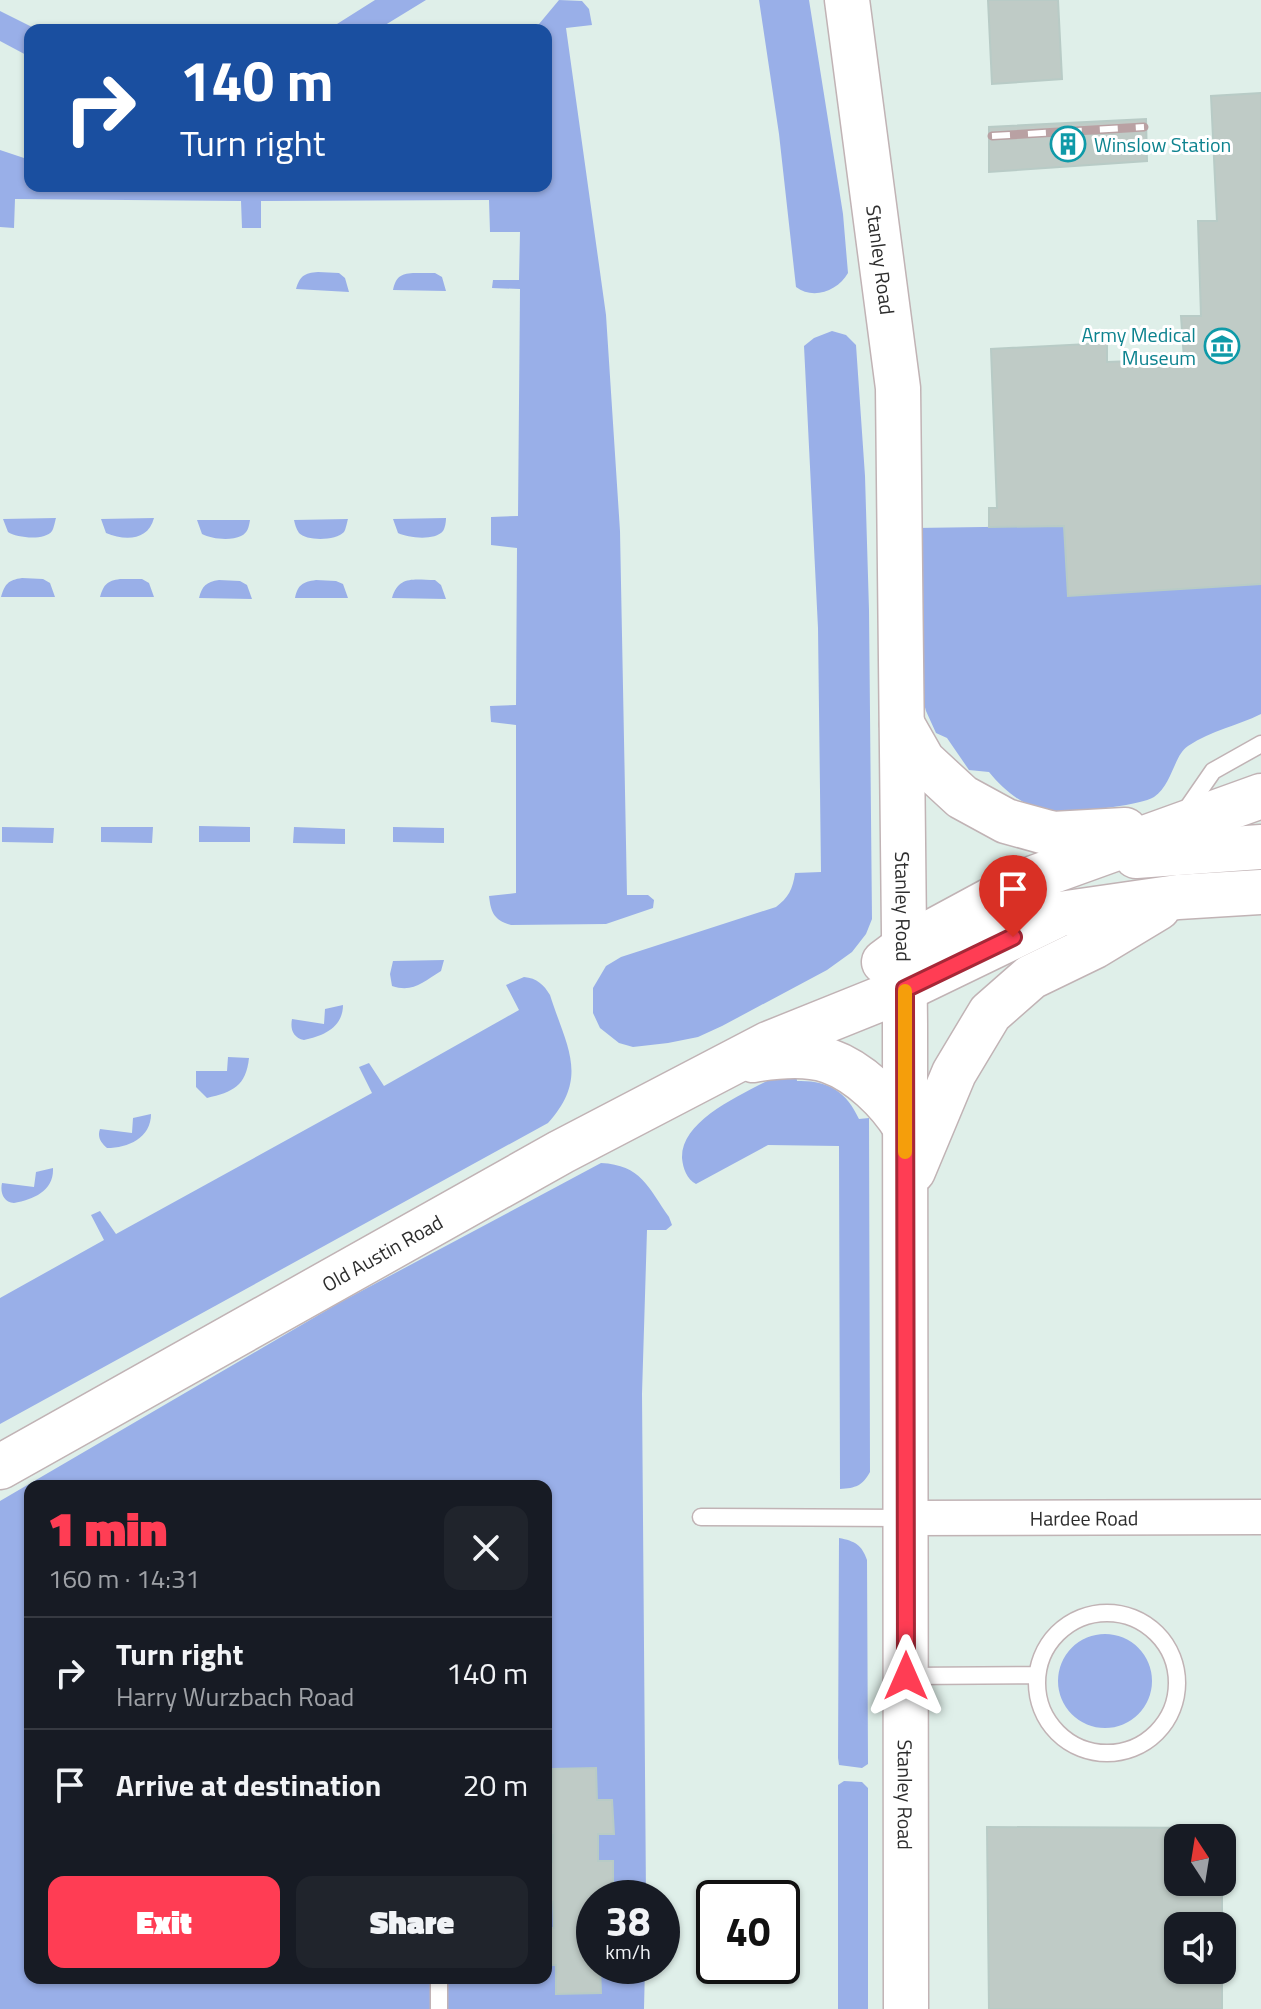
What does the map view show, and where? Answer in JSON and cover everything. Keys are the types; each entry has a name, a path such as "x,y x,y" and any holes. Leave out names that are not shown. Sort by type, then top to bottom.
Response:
{"street":[{"name":"Stanley Road","path":"847,0 898,388 905,968 906,2009"},
{"path":"902,724 923,761 962,797 1006,821 1177,865 1261,892"},
{"path":"906,1188 954,1073 990,1013 1031,977 1095,946 1177,865 1261,796"},
{"path":"905,968 1060,914 1177,865 1261,847"},
{"path":"905,968 1028,880 1082,860 1177,865"},
{"name":"Old Austin Road","path":"0,1467 547,1159 905,968"},
{"path":"750,1053 829,1061 873,1088 895,1110 905,1127"},
{"name":"Hardee Road","path":"906,1518 1261,1517"}],"lane":[{"path":"1177,865 1213,771 1261,744"},
{"path":"701,1517 906,1518"},
{"path":"1094,1614 1117,1614 1138,1620 1156,1633 1170,1651 1177,1672 1177,1694 1169,1717 1154,1736 1133,1749 1109,1754 1085,1750 1064,1739 1047,1721 1038,1699 1037,1675 1043,1653 1056,1635 1073,1622 1094,1614"},
{"path":"906,1676 1037,1675"},
{"path":"439,1984 439,2009"}],"shaded area":[{"path":"375,0 426,0 387,24 337,24"},
{"path":"559,0 582,1 589,9 592,25 566,28 606,315 620,531 627,895 648,895 654,900 653,908 606,924 511,925 494,915 489,896 516,893 516,725 491,722 490,706 516,705 517,548 491,545 491,517 518,516 520,289 492,288 493,280 519,280 520,232 490,232 489,200 261,201 261,228 242,228 241,201 15,199 14,228 0,227 0,150 24,158 24,192 552,192 552,24 539,24"},
{"path":"759,0 809,0 843,214 848,273 838,285 825,292 810,293 796,287 779,134"},
{"path":"0,11 26,24 24,54 0,41"},
{"path":"318,272 339,273 345,278 349,292 296,289 303,276"},
{"path":"413,273 435,273 442,277 446,291 393,290 399,277"},
{"path":"832,331 846,335 856,345 865,476 872,919 866,934 852,952 827,970 722,1026 698,1037 668,1043 633,1047 619,1043 600,1028 593,1013 593,988 606,966 621,957 776,907 789,893 795,873 821,872 818,628 804,346"},
{"path":"56,518 53,530 48,534 31,538 8,532 3,519"},
{"path":"154,518 147,531 128,538 106,533 101,519"},
{"path":"446,518 444,530 439,534 421,538 398,533 393,519"},
{"path":"348,519 345,531 340,535 321,539 303,536 294,520"},
{"path":"197,520 250,520 243,535 227,539 202,534"},
{"path":"1064,526 1068,595 1261,584 1261,714 1188,746 1179,756 1160,792 1145,801 1083,810 1036,808 1013,796 989,772 969,770 947,738 936,733 926,711 919,685 915,528"},
{"path":"22,578 43,579 50,583 55,597 1,597 8,583"},
{"path":"120,579 142,579 149,583 154,597 100,597 107,584"},
{"path":"219,580 240,581 247,585 252,599 199,598 205,585"},
{"path":"316,580 343,584 348,598 295,598 301,585"},
{"path":"435,580 441,585 446,599 392,598 403,582"},
{"path":"199,826 250,827 250,842 199,842"},
{"path":"2,827 54,828 53,843 2,842"},
{"path":"101,827 153,827 152,843 101,842"},
{"path":"294,827 345,829 345,844 293,843"},
{"path":"393,827 444,828 444,843 393,842"},
{"path":"444,960 441,971 418,985 406,988 392,986 390,974 393,961"},
{"path":"524,977 540,983 550,995 571,1061 568,1091 548,1123 0,1424 0,1298 104,1240 91,1215 100,1211 116,1234 372,1093 359,1067 369,1063 384,1086 519,1010 506,985"},
{"path":"343,1005 340,1019 325,1033 304,1040 293,1032 292,1019 324,1024 325,1009"},
{"path":"228,1057 249,1058 245,1075 231,1090 207,1098 196,1087 196,1071 227,1071"},
{"path":"796,1072 797,1081 835,1089 848,1101 859,1119 869,1118 870,1472 861,1483 846,1489 840,1489 839,1146 768,1145 696,1184 686,1173 682,1158 685,1143 705,1118 736,1097 782,1073"},
{"path":"151,1114 143,1135 130,1144 107,1148 100,1140 100,1129 132,1133 133,1118"},
{"path":"601,1163 635,1173 649,1187 672,1225 666,1230 647,1230 642,1394 646,1880 576,1880 576,1984 645,1984 644,2009 0,2009 0,1501 24,1487 24,1984 552,1984 552,1480 36,1480 339,1303"},
{"path":"53,1168 50,1183 41,1193 14,1203 3,1196 2,1183 34,1187 36,1172"},
{"path":"839,1538 857,1544 867,1560 868,1764 862,1768 839,1765 838,1758"},
{"path":"1105,1634 1123,1638 1138,1648 1148,1663 1152,1681 1148,1699 1138,1714 1123,1724 1105,1728 1087,1724 1072,1714 1062,1699 1058,1681 1062,1663 1072,1648 1087,1638"},
{"path":"844,1781 862,1782 868,1788 868,2009 838,2009 838,1785"}],"building":[{"path":"988,0 1058,0 1062,79 992,84"},
{"name":"Army Medical Museum","path":"1261,93 1261,584 1068,596 1064,526 989,527 989,508 997,508 991,349 1107,343 1107,362 1184,359 1181,316 1201,316 1198,221 1217,221 1211,96"},
{"name":"Winslow Station","path":"1146,119 1147,161 989,172 989,127"},
{"path":"596,1768 597,1800 612,1800 614,1834 598,1834 598,1861 613,1861 613,1880 576,1880 576,1984 601,1984 601,1993 556,1994 556,1965 552,1965 552,1769"},
{"path":"987,1827 1164,1828 1164,1896 1222,1896 1222,1912 1164,1912 1164,1984 1222,1984 1222,2009 989,2009"}],"railway":[{"path":"992,136 1144,127"}],"slow traffic":[{"path":"905,991 905,1152"}],"place":[{"name":"Winslow Station","path":"1068,144"},
{"name":"Army Medical Museum","path":"1222,346"}],"route":[{"path":"906,1676 905,989 1013,937"}]}
